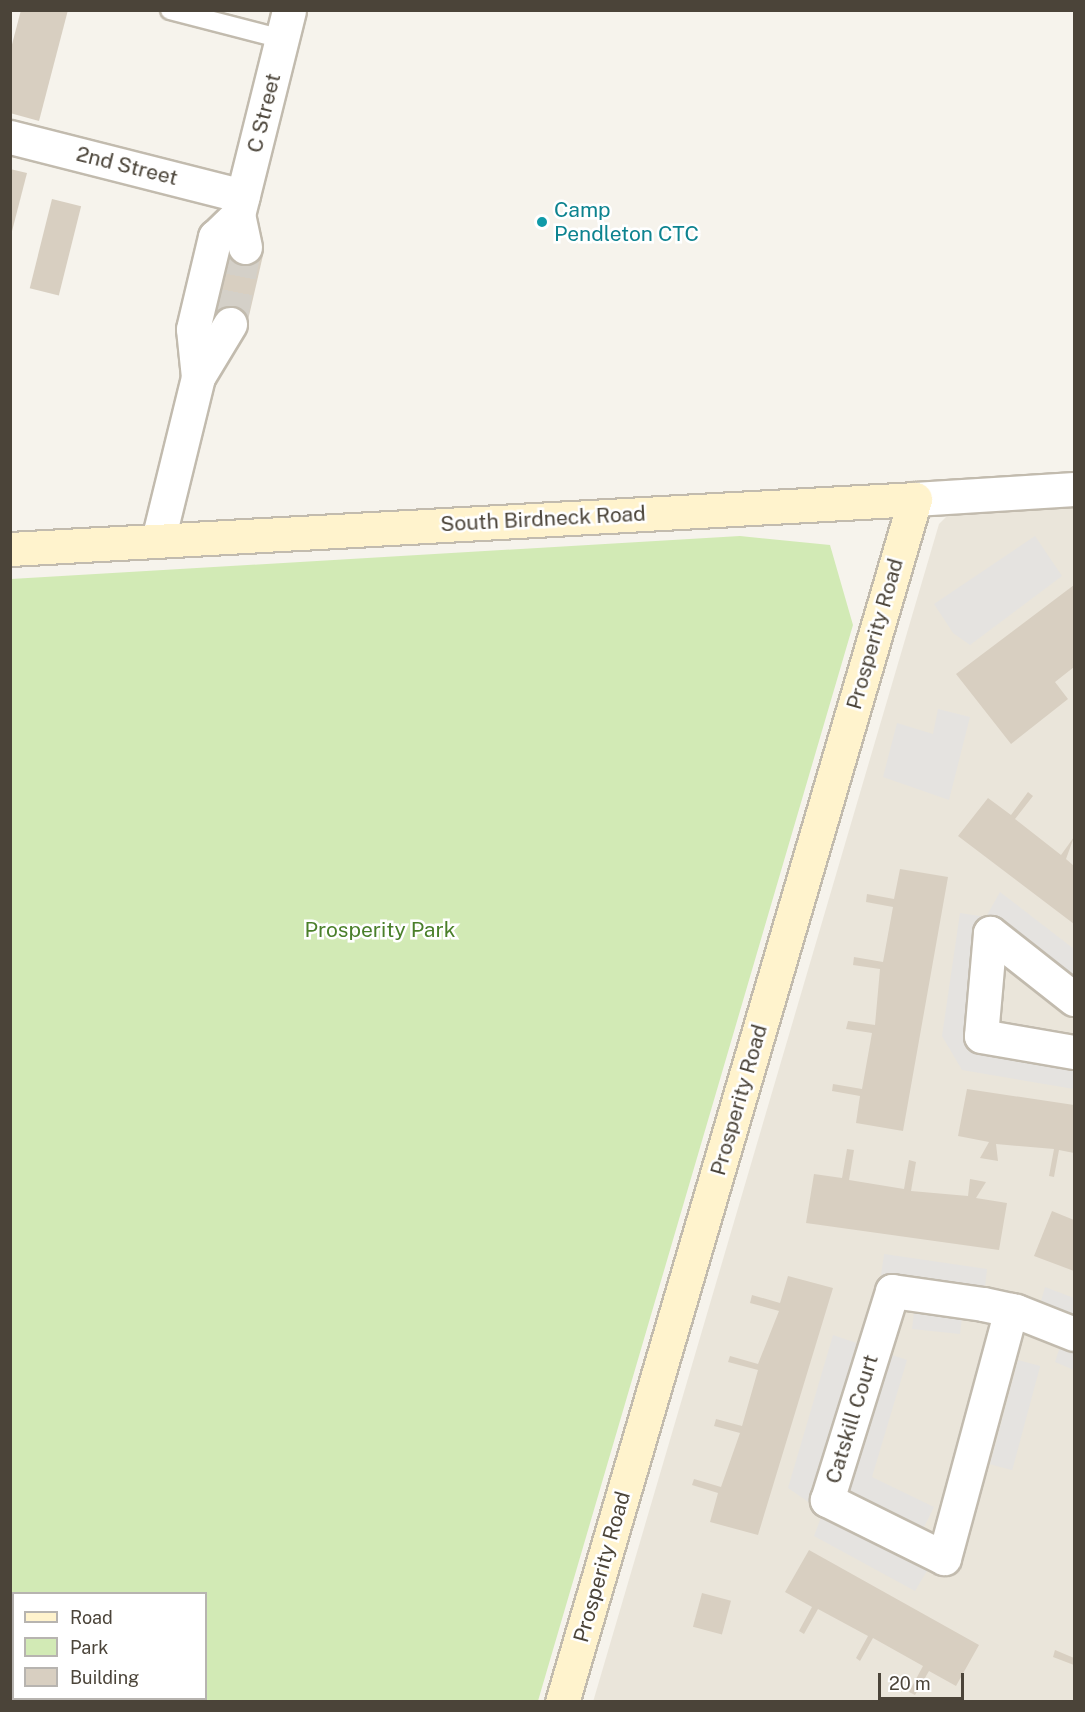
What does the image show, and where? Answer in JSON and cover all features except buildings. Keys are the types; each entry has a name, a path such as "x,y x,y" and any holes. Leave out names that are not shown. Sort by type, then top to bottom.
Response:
{"street":[{"name":"C Street","path":"245,247 241,206 286,25"},
{"name":"2nd Street","path":"10,137 241,206"},
{"path":"198,378 193,329 215,237 241,206"},
{"path":"158,540 198,378 230,324"},
{"name":"South Birdneck Road","path":"10,549 1074,489"},
{"name":"Prosperity Road","path":"562,1701 915,499"},
{"path":"1074,999 990,933 981,1036 1074,1052"},
{"name":"Catskill Court","path":"1011,1310 944,1558 827,1500 892,1291 1011,1310 1074,1334"}],"lane":[{"path":"170,10 286,25"}],"shaded area":[{"path":"1074,504 1074,1701 593,1702 939,524 953,510"},
{"path":"1035,536 1062,576 970,645 953,633 934,604"},
{"path":"938,709 970,717 949,800 883,777 897,723 933,734"},
{"path":"1000,892 1074,949 1074,999 991,934 981,1036 1074,1052 1074,1089 962,1070 942,1036 960,913 986,917"},
{"path":"884,1254 987,1269 983,1304 964,1301 960,1334 912,1329 916,1295 892,1291 881,1276"},
{"path":"1045,1287 1074,1298 1074,1370 1055,1362 1065,1331 1036,1319"},
{"path":"833,1335 907,1360 872,1477 934,1507 916,1543 937,1554 915,1591 814,1536 823,1512 788,1488"},
{"path":"1018,1360 1040,1366 1012,1470 990,1464"}],"green space":[{"name":"Prosperity Park","path":"740,536 830,545 853,625 538,1701 11,1701 11,579"}],"tunnel":[{"path":"230,324 245,247"}],"place":[{"name":"Camp Pendleton CTC","path":"542,222"}]}
